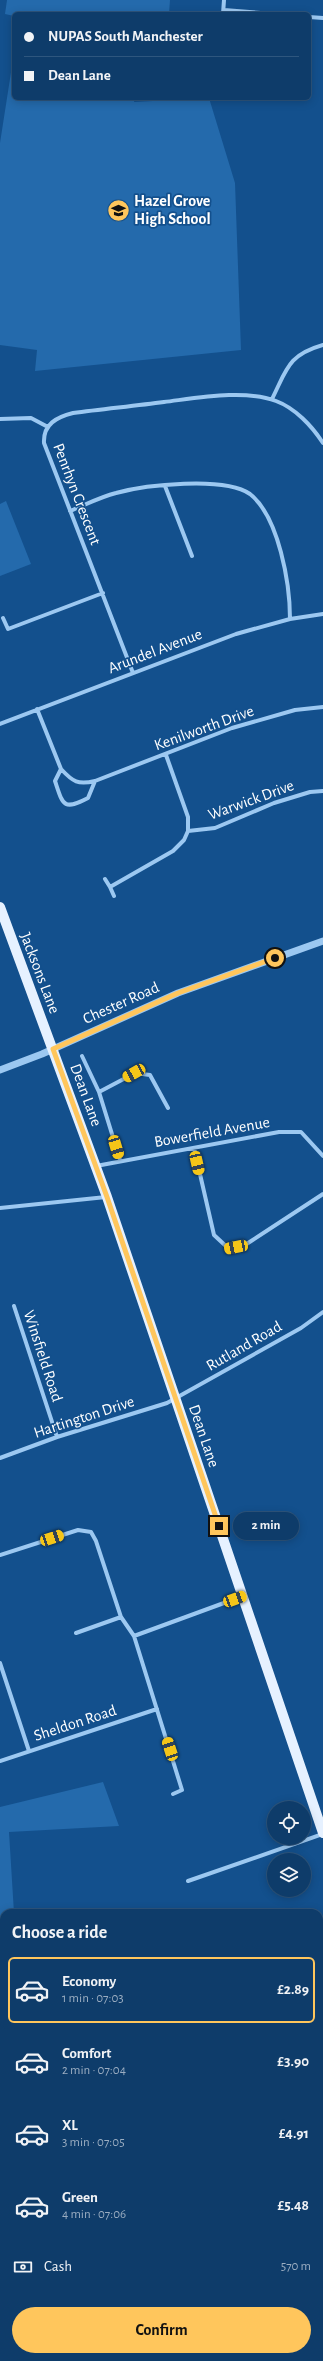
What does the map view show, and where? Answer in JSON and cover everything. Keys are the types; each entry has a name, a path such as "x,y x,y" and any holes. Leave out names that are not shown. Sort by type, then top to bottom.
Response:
{"main road":[{"name":"Jacksons Lane","path":"0,907 53,1049"},
{"name":"Dean Lane","path":"53,1049 107,1197 323,1834"}],"street":[{"path":"224,0 224,12"},
{"path":"311,17 323,18"},
{"path":"323,345 307,349 291,362 272,399 286,405 303,419 323,443"},
{"name":"Penrhyn Crescent","path":"133,673 44,443 44,437 48,427 61,416 81,412 229,396 272,399"},
{"path":"0,419 31,418 48,427"},
{"path":"70,511 116,493 137,488 213,483 238,488 250,495 262,508 271,525 290,594 290,619"},
{"path":"165,486 192,556"},
{"path":"3,618 8,629 103,593"},
{"name":"Arundel Avenue","path":"0,724 236,634 290,619 323,614"},
{"name":"Kenilworth Drive","path":"37,710 61,769 71,780 83,784 166,755 232,728 295,710 323,707"},
{"path":"110,887 173,851 184,840 188,831 188,817 184,802 172,776 166,755"},
{"path":"61,769 55,781 61,801 65,805 71,806 88,798 95,780"},
{"name":"Warwick Drive","path":"188,831 215,828 274,804 310,792 323,790"},
{"path":"105,879 114,896"},
{"name":"Chester Road","path":"0,1070 53,1049 178,993 323,941"},
{"path":"82,1056 99,1092 120,1160"},
{"path":"99,1092 134,1073 150,1075 168,1108"},
{"name":"Bowerfield Avenue","path":"95,1166 120,1160 279,1132 301,1132 323,1156"},
{"path":"194,1148 214,1235 228,1248 250,1242 323,1194"},
{"path":"0,1208 107,1197"},
{"name":"Winsfield Road","path":"14,1306 57,1437"},
{"name":"Rutland Road","path":"176,1399 301,1328 323,1312"},
{"name":"Hartington Drive","path":"0,1458 57,1437 176,1399"},
{"path":"0,1555 78,1530 91,1532 96,1541 121,1617 134,1636 157,1709 182,1790 173,1794"},
{"path":"134,1636 243,1596"},
{"path":"76,1633 121,1617"},
{"path":"0,1663 29,1751"},
{"name":"Sheldon Road","path":"0,1761 157,1709"},
{"path":"188,1881 323,1834"}],"shaded area":[{"path":"7,0 170,0 169,12 12,12 12,16 5,14"},
{"name":"Hazel Grove High School","path":"12,66 12,100 134,100 134,102 210,100 235,183 241,350 35,371 37,350 0,345 0,143"},
{"path":"6,501 31,564 0,576 0,504"},
{"path":"103,1782 119,1826 9,1832 14,1909 0,1909 0,1807"}],"place":[{"name":"Hazel Grove High School","path":"118,210"}],"route":[{"path":"219,1526 107,1197 53,1049 178,993 275,958"}]}
